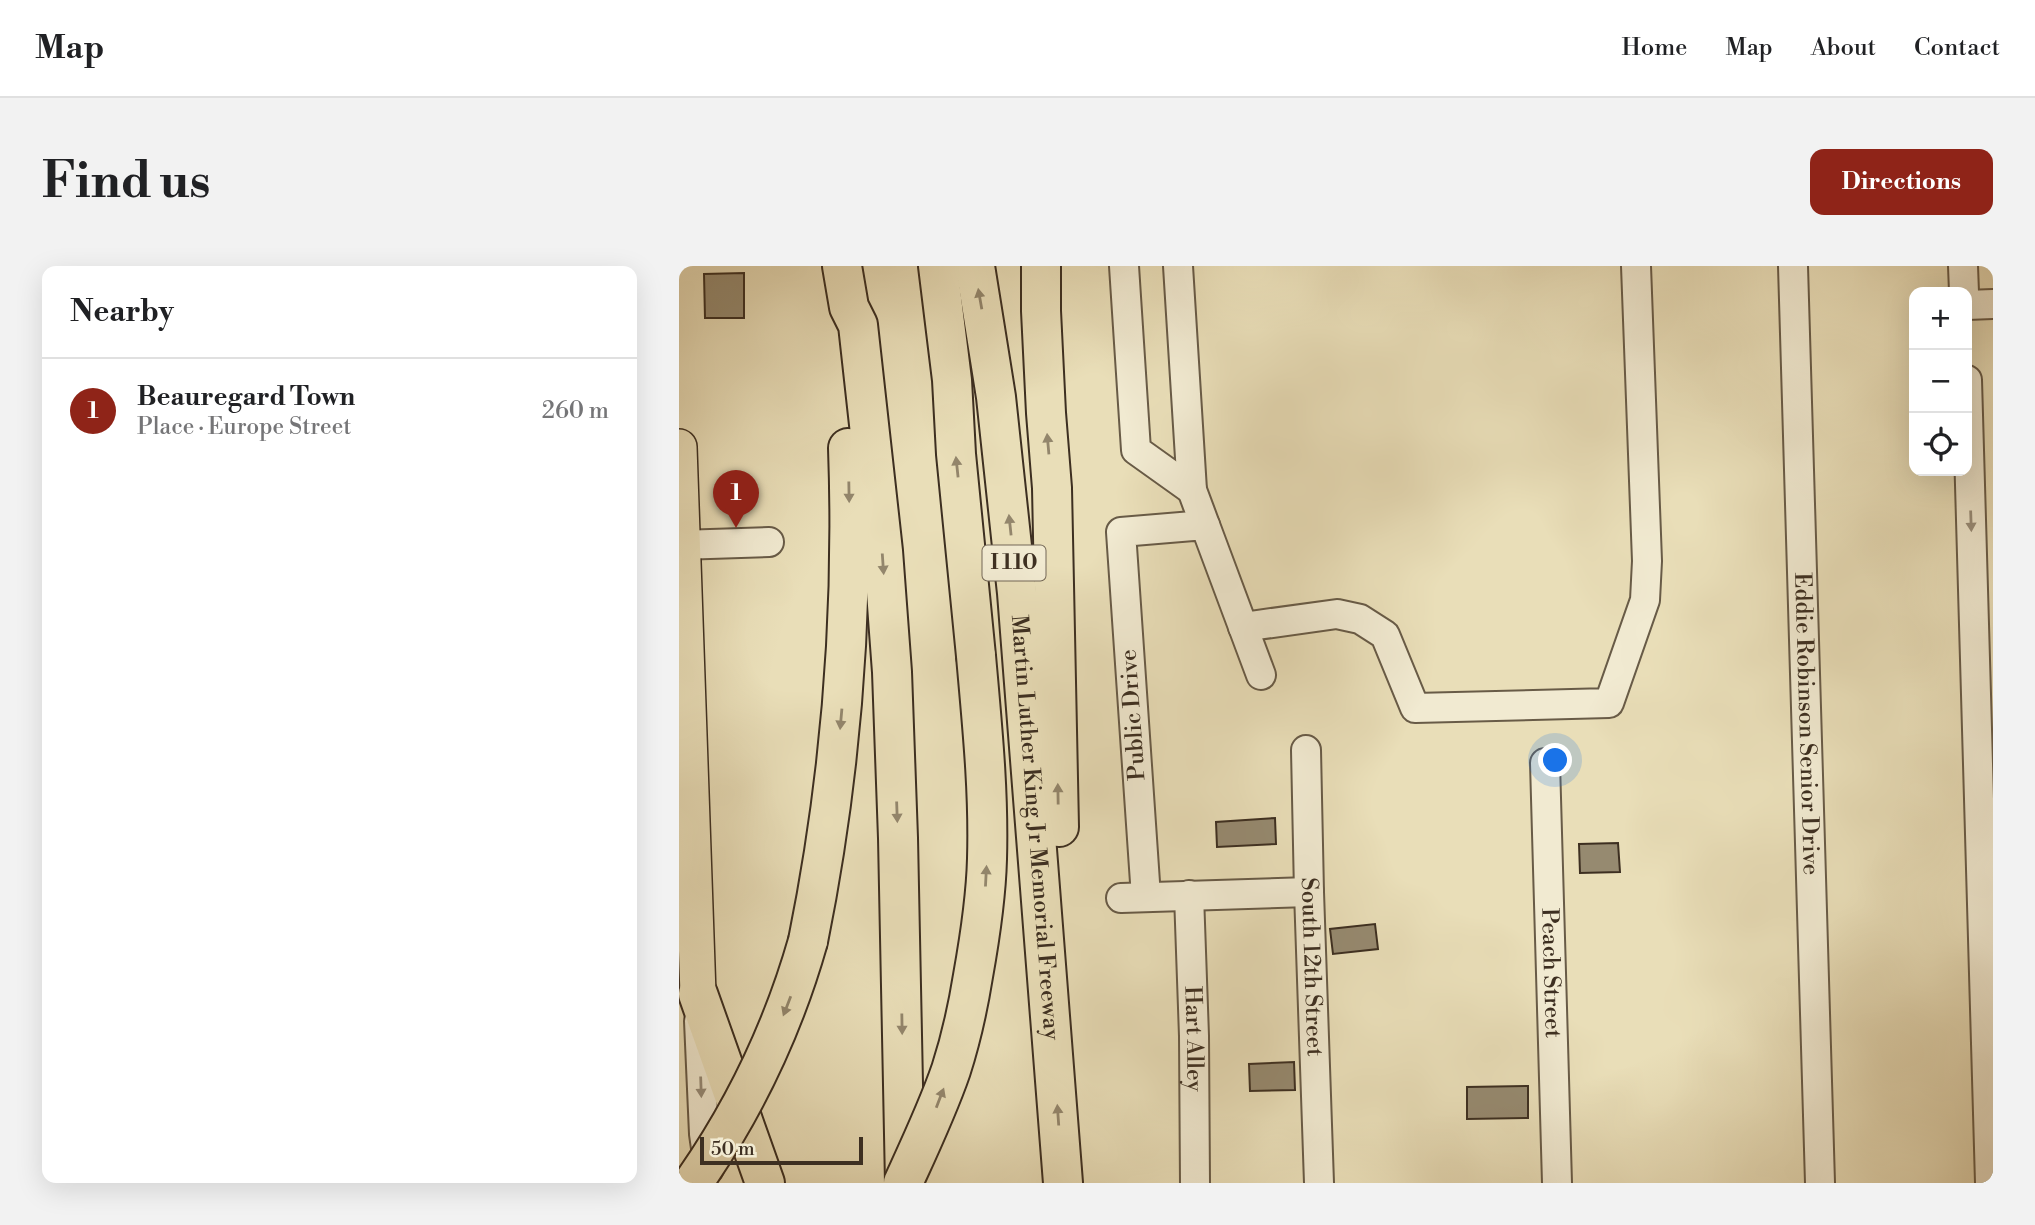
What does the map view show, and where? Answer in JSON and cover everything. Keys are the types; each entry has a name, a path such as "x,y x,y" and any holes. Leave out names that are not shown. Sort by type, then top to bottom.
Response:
{"highway":[{"path":"842,266 883,551 892,672 904,1183"},
{"path":"904,1183 952,1069 968,1007 977,957 987,858 985,760 956,454 952,380 937,266"},
{"name":"Martin Luther King Jr Memorial Freeway","path":"975,266 996,397 1049,862 1052,1028 1063,1183"},
{"path":"1041,266 1052,501 1049,862"},
{"path":"693,1183 735,1120 753,1086 785,1013 808,941 829,821 846,661 849,504 846,385 850,320"},
{"path":"698,994 765,1183"}],"main road":[{"path":"679,447 687,916 698,994"}],"street":[{"path":"1124,266 1136,450 1192,490"},
{"path":"1178,266 1192,490 1261,675"},
{"path":"1243,627 1337,614 1360,619 1385,635 1415,708 1609,703 1646,600 1647,561 1636,266"},
{"name":"Eddie Robinson Senior Drive","path":"1793,266 1820,1183"},
{"path":"1963,266 1964,287"},
{"path":"1972,305 1993,304"},
{"path":"1969,413 1984,652 1990,1183"},
{"name":"Public Drive","path":"1189,895 1133,897 1121,532 1205,526"},
{"path":"680,545 769,542"},
{"name":"South 12th Street","path":"1306,750 1319,1183"},
{"name":"Peach Street","path":"1545,762 1557,1183"},
{"path":"1189,895 1309,892"},
{"name":"Hart Alley","path":"1189,895 1195,1183"},
{"path":"698,994 704,1135 711,1183"}],"building":[{"path":"744,273 744,318 705,318 704,274"},
{"path":"1275,818 1276,844 1217,847 1216,822"},
{"path":"1618,843 1620,872 1580,873 1579,844"},
{"path":"1375,924 1378,949 1333,954 1330,929"},
{"path":"1294,1062 1295,1090 1250,1091 1249,1064"},
{"path":"1528,1086 1528,1118 1467,1119 1467,1087"}],"place":[{"name":"Beauregard Town","path":"736,528"}]}
